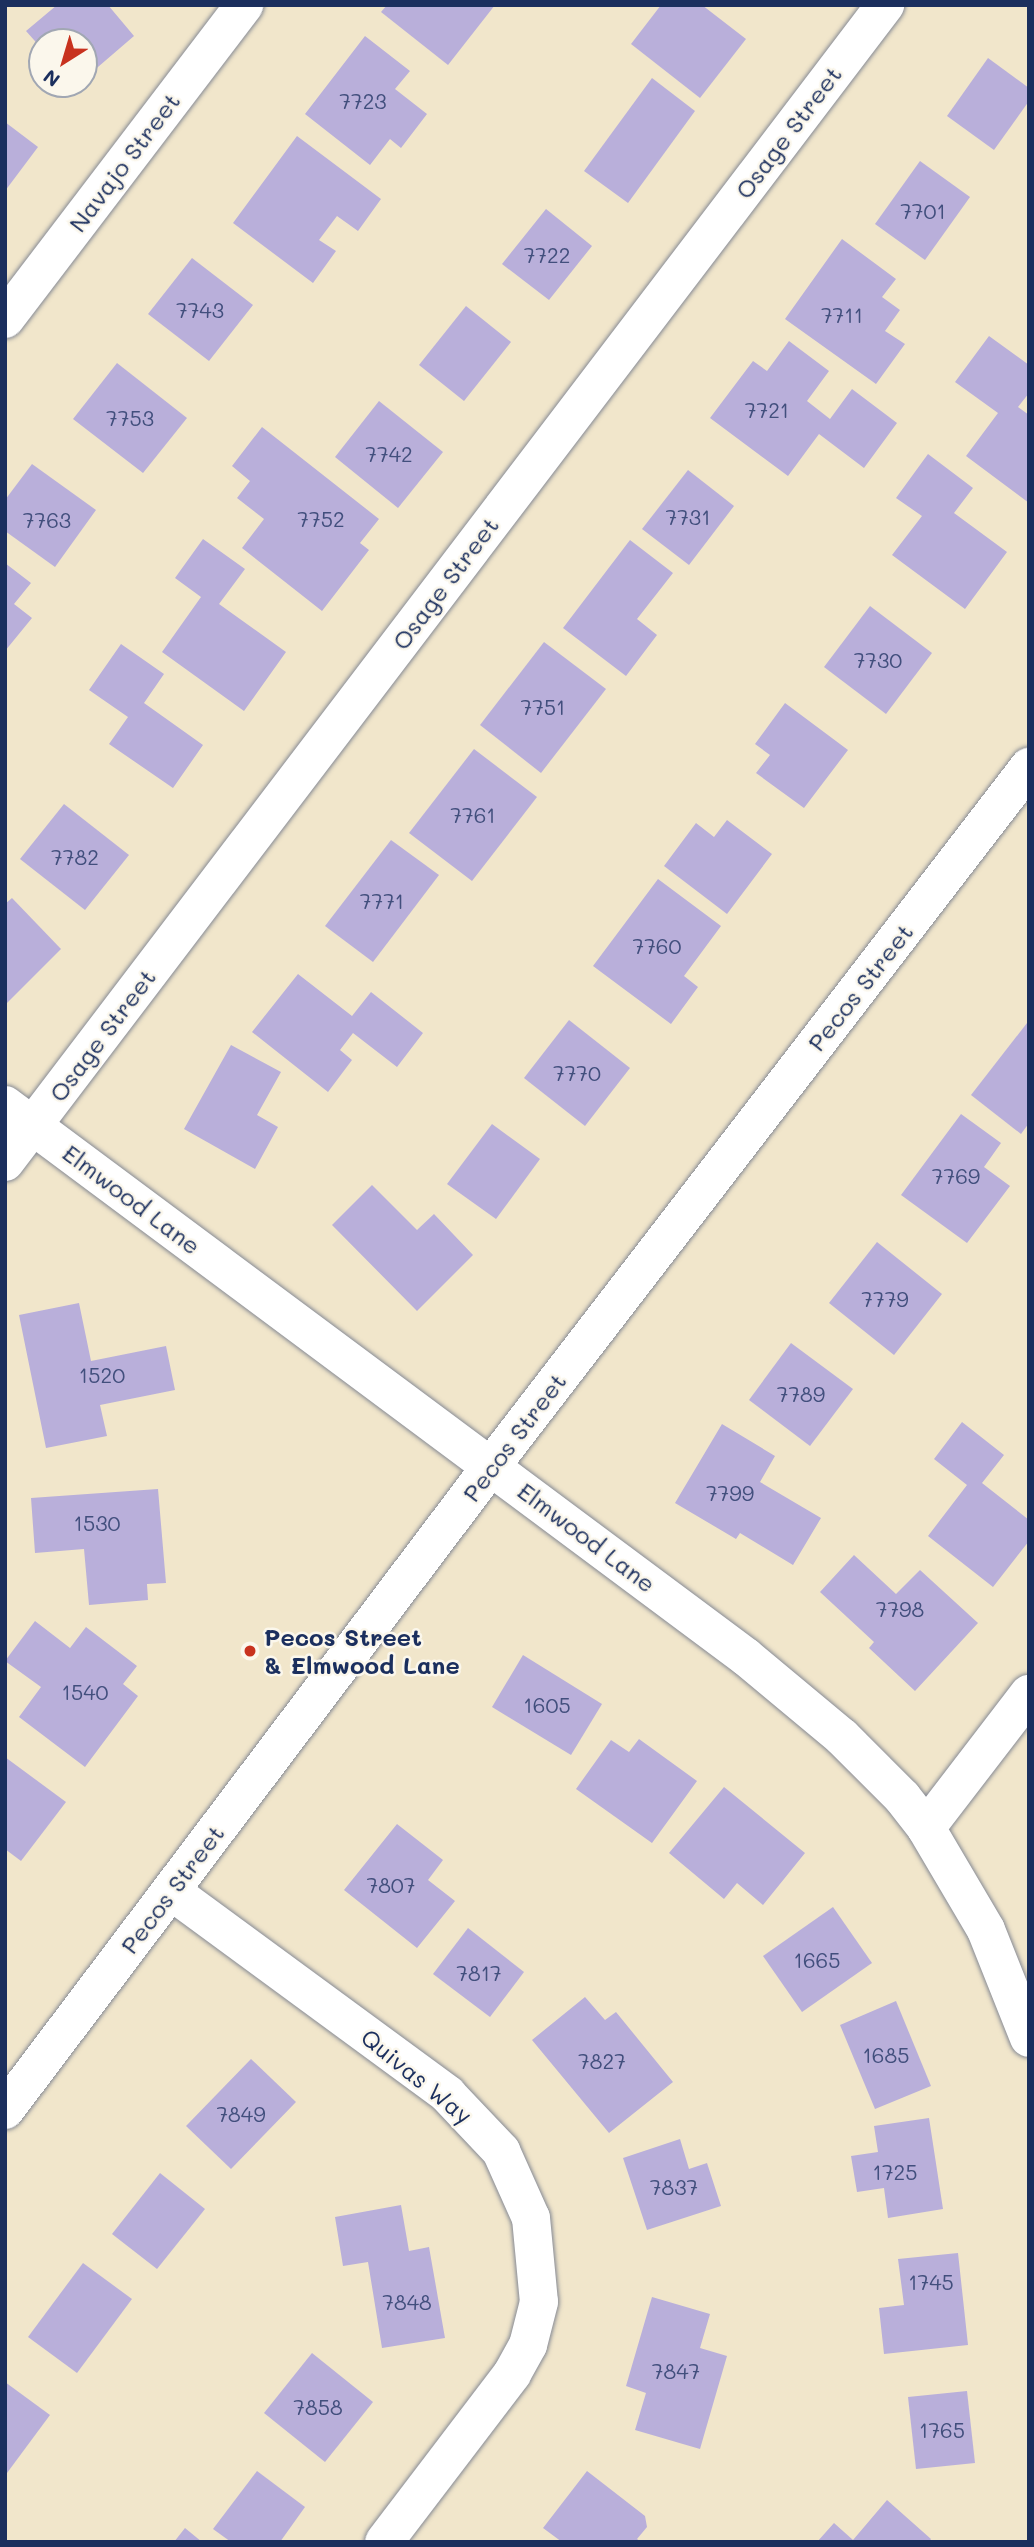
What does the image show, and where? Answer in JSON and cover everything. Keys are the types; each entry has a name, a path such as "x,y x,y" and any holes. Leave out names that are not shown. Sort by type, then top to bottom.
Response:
{"street":[{"name":"Navajo Street","path":"5,319 244,5"},
{"name":"Osage Street","path":"5,1162 19,1115 885,5"},
{"name":"Pecos Street","path":"5,2110 492,1465 1029,767"},
{"name":"Elmwood Lane","path":"19,1115 492,1465 746,1657 821,1719 902,1797 926,1828 986,1930 1029,2038"},
{"path":"926,1828 1029,1694"},
{"name":"Quivas Way","path":"171,1891 447,2094 501,2151 531,2218 540,2302 528,2345 512,2374 384,2542"}],"building":[{"path":"57,5 108,5 134,36 98,67 98,28 30,28"},
{"path":"387,5 495,5 448,65 381,12"},
{"path":"661,5 702,5 746,39 700,98 631,44"},
{"path":"365,36 410,71 395,89 427,114 401,148 390,139 370,165 305,114"},
{"path":"988,58 1029,88 1029,101 994,150 947,116"},
{"path":"652,78 695,111 628,203 584,171"},
{"path":"5,122 38,147 5,191"},
{"path":"297,136 381,199 358,231 337,216 319,240 336,251 313,283 233,223"},
{"path":"920,161 970,197 925,260 875,224"},
{"path":"546,209 592,246 549,300 502,264"},
{"path":"842,239 896,279 882,297 900,310 885,331 905,344 876,384 785,319"},
{"path":"192,258 253,305 209,361 148,314"},
{"path":"466,306 511,342 464,401 419,365"},
{"path":"989,336 1029,365 1029,393 1018,407 1029,415 1029,503 966,456 998,413 955,382"},
{"path":"789,341 829,371 807,401 830,419 852,389 897,423 864,468 819,434 788,476 710,418 753,361 767,371"},
{"path":"117,363 187,418 143,473 73,419"},
{"path":"379,401 443,452 398,508 335,457"},
{"path":"262,427 379,519 360,543 369,550 322,611 242,548 264,519 237,498 250,481 232,466"},
{"path":"928,454 973,488 954,513 1007,552 965,609 892,555 922,516 896,498"},
{"path":"32,464 96,510 55,567 5,531 5,500"},
{"path":"688,470 734,506 689,565 642,529"},
{"path":"203,539 245,569 219,604 286,652 244,711 162,652 201,597 175,578"},
{"path":"630,540 673,573 637,619 657,635 626,676 563,628"},
{"path":"5,563 31,583 14,604 32,618 5,651"},
{"path":"870,606 932,653 886,714 824,667"},
{"path":"544,642 606,689 541,773 480,725"},
{"path":"121,644 164,674 144,703 203,745 173,788 109,744 128,717 89,690"},
{"path":"785,703 848,750 804,808 756,773 770,755 755,744"},
{"path":"474,749 537,797 472,881 409,833"},
{"path":"64,804 129,855 85,910 20,859"},
{"path":"727,820 772,854 727,914 664,866 696,823 714,837"},
{"path":"391,840 439,875 373,962 325,926"},
{"path":"658,879 721,926 684,976 698,987 671,1024 593,966"},
{"path":"12,898 61,949 7,1003 5,904"},
{"path":"298,974 352,1016 371,992 423,1033 397,1067 353,1033 340,1050 352,1060 328,1092 252,1032"},
{"path":"569,1020 630,1068 585,1126 524,1078"},
{"path":"1027,1023 1029,1123 1021,1134 971,1095"},
{"path":"231,1045 281,1072 257,1115 278,1127 255,1169 184,1129"},
{"path":"961,1114 1001,1143 984,1167 1010,1186 967,1243 901,1195"},
{"path":"492,1124 540,1159 496,1219 447,1184"},
{"path":"372,1185 417,1230 434,1214 473,1255 417,1311 332,1225"},
{"path":"877,1242 942,1294 894,1355 829,1303"},
{"path":"79,1303 91,1361 166,1346 175,1390 100,1405 107,1436 46,1448 19,1315"},
{"path":"791,1343 853,1389 810,1446 749,1400"},
{"path":"962,1422 1004,1455 982,1483 1029,1520 1029,1541 993,1587 928,1536 967,1485 934,1459"},
{"path":"722,1424 775,1456 760,1482 821,1518 793,1565 740,1533 736,1539 675,1503"},
{"path":"158,1489 166,1583 147,1584 148,1600 89,1605 84,1549 35,1553 31,1498"},
{"path":"854,1555 896,1594 920,1570 978,1623 915,1691 869,1648 874,1642 820,1592"},
{"path":"35,1621 70,1648 86,1627 137,1666 123,1684 138,1696 85,1767 19,1717 41,1687 5,1661"},
{"path":"523,1655 602,1704 571,1755 492,1707"},
{"path":"639,1739 697,1781 652,1843 576,1789 611,1740 629,1752"},
{"path":"5,1757 66,1802 21,1861 5,1849"},
{"path":"724,1787 805,1853 763,1905 737,1883 724,1899 669,1853"},
{"path":"397,1824 443,1860 428,1880 455,1901 417,1948 344,1890"},
{"path":"833,1907 872,1963 802,2012 763,1956"},
{"path":"468,1928 524,1972 490,2017 433,1974"},
{"path":"585,1997 605,2020 616,2012 673,2082 609,2133 532,2040"},
{"path":"896,2001 931,2086 875,2109 840,2025"},
{"path":"251,2059 296,2102 231,2169 186,2126"},
{"path":"929,2118 943,2209 888,2218 884,2188 857,2192 851,2156 878,2152 874,2126"},
{"path":"680,2139 689,2169 707,2163 721,2206 647,2230 623,2158"},
{"path":"160,2173 205,2209 157,2269 112,2234"},
{"path":"401,2205 409,2251 429,2247 445,2338 382,2348 368,2262 343,2266 335,2217"},
{"path":"958,2253 968,2345 884,2354 879,2308 904,2305 898,2259"},
{"path":"83,2263 132,2299 77,2373 28,2337"},
{"path":"652,2297 710,2314 700,2348 727,2356 700,2449 635,2430 646,2393 626,2386"},
{"path":"312,2353 373,2402 325,2462 264,2413"},
{"path":"5,2382 50,2415 7,2473 5,2472"},
{"path":"967,2391 975,2463 916,2469 908,2397"},
{"path":"257,2471 305,2507 280,2542 231,2542 213,2529"},
{"path":"587,2471 645,2516 647,2527 637,2539 641,2542 562,2542 543,2528"},
{"path":"887,2500 931,2539 929,2542 817,2542 834,2523 853,2540"},
{"path":"185,2528 202,2542 174,2542"}],"place":[{"name":"Pecos Street & Elmwood Lane","path":"250,1651"}]}
